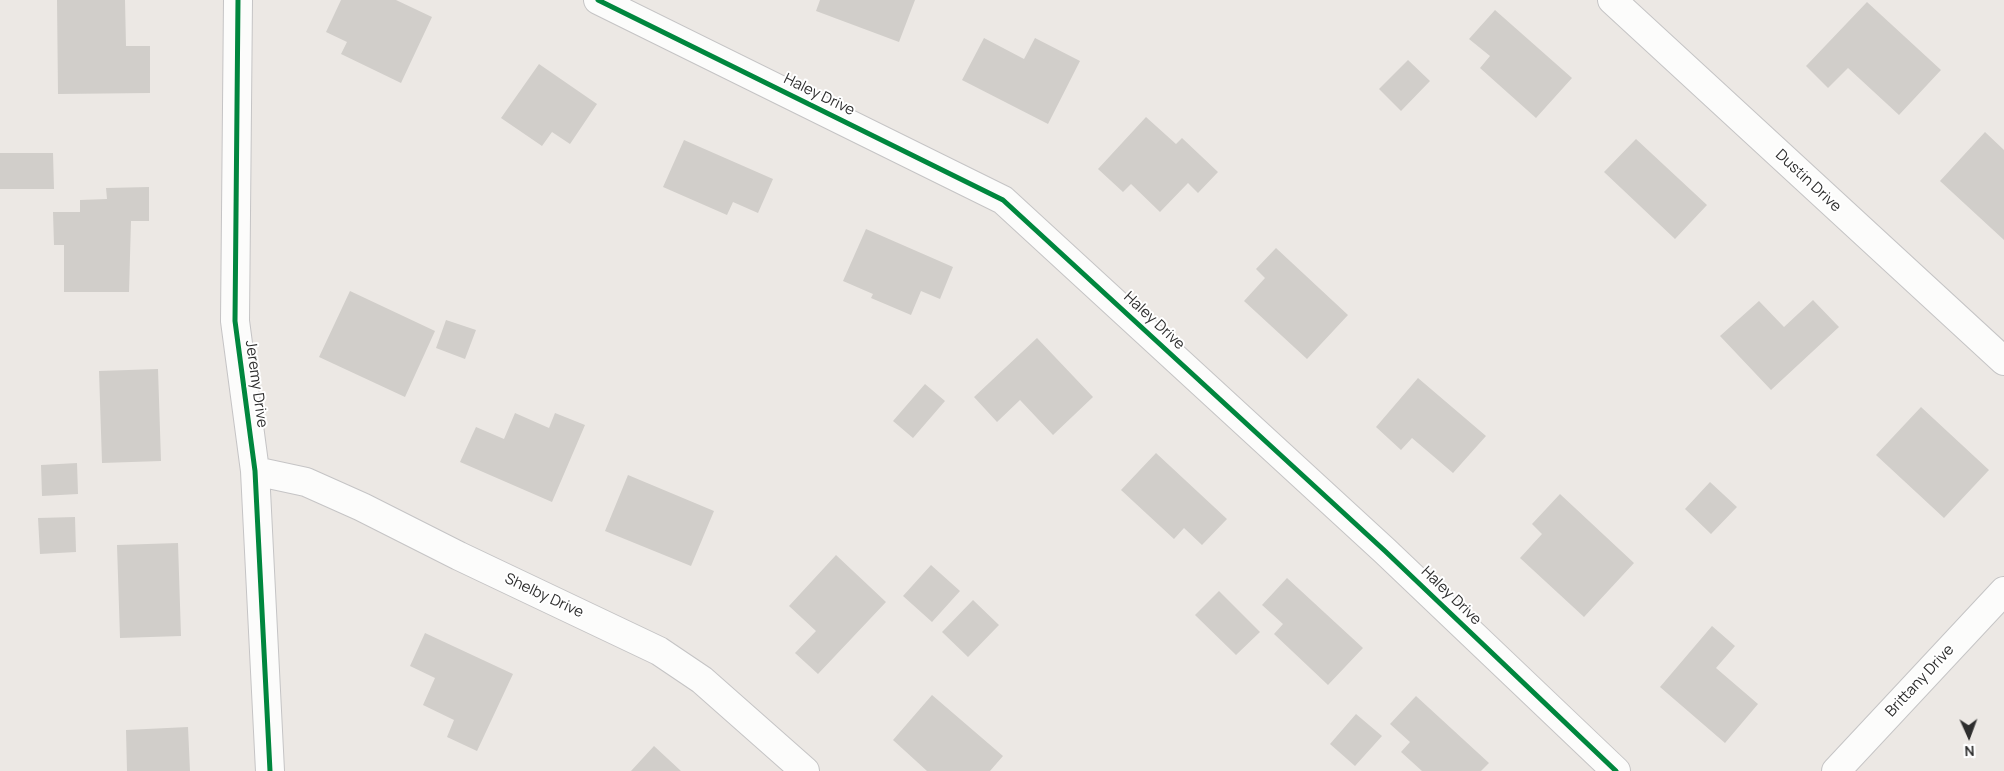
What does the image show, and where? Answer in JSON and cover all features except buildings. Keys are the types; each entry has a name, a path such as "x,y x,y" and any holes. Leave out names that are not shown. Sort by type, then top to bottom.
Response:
{"street":[{"name":"Jeremy Drive","path":"238,0 235,321 255,471 270,771"},
{"name":"Haley Drive","path":"598,0 1003,200 1385,551 1616,771"},
{"name":"Dustin Drive","path":"1612,0 2004,362"},
{"name":"Shelby Drive","path":"255,471 306,482 362,507 459,556 659,651 702,680 805,771"},
{"name":"Brittany Drive","path":"1836,771 2004,591"}],"cycle path":[{"path":"238,0 235,321 255,471 270,771"},
{"path":"598,0 1003,200 1385,551 1616,771"}]}
